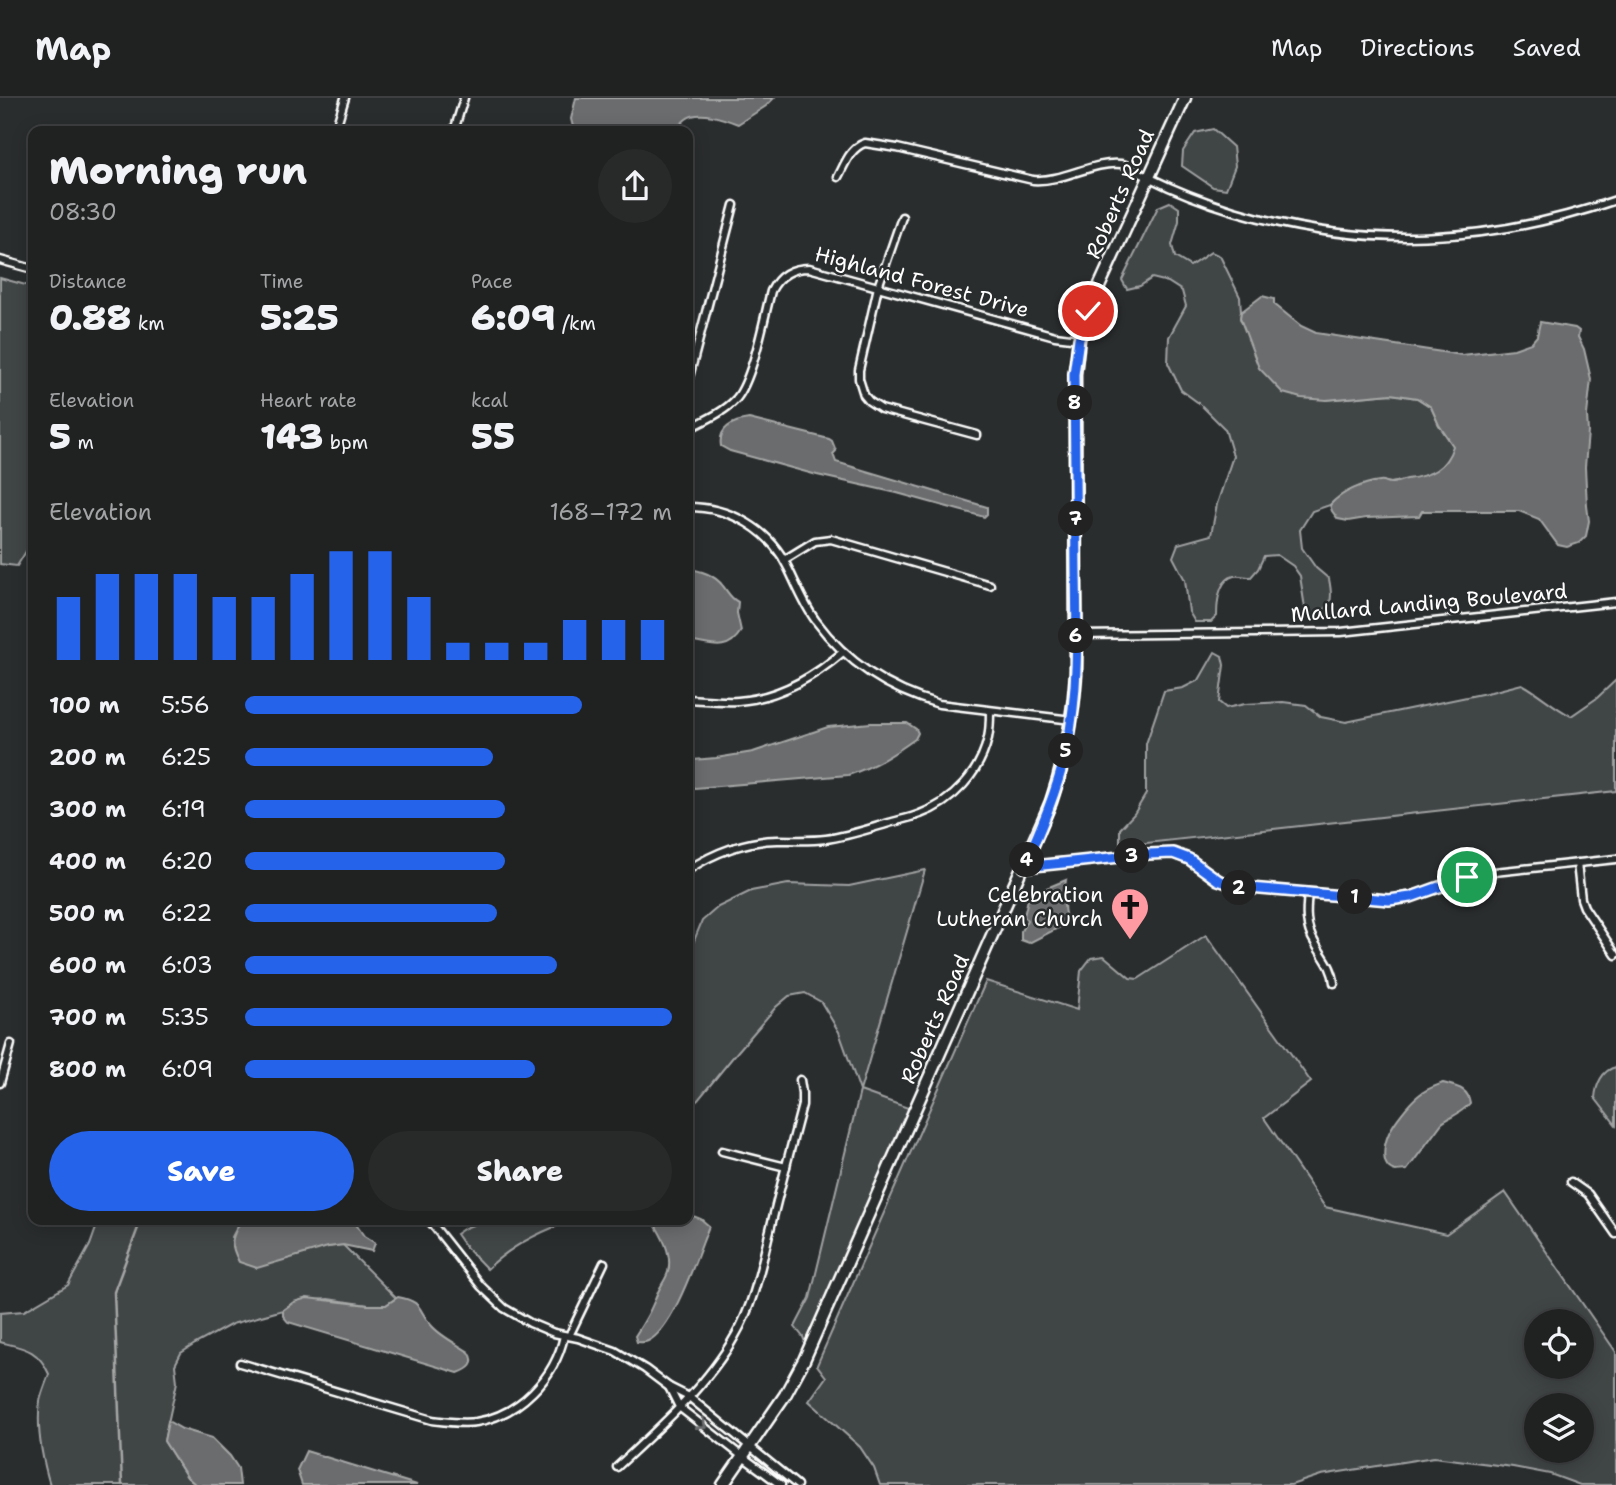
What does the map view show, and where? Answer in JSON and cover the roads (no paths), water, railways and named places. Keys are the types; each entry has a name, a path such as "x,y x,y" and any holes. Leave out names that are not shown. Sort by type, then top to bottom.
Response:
{"main road":[{"name":"Roberts Road","path":"723,1485 792,1383 819,1328 1024,867 1060,775 1072,720 1076,675 1074,374 1079,339 1088,311 1185,98"}],"street":[{"path":"337,126 345,98"},
{"path":"456,126 464,98"},
{"path":"838,177 856,147 870,142 1033,180 1055,179 1104,164 1125,164 1148,178 1222,207 1266,220 1331,232 1401,237 1463,235 1506,229 1574,214 1616,200"},
{"path":"693,362 734,205"},
{"path":"902,217 877,287 859,370 860,387 869,401 881,409 977,435"},
{"path":"0,260 28,268"},
{"name":"Highland Forest Drive","path":"693,422 696,425 718,414 737,398 747,380 771,291 779,279 795,269 809,268 1055,336 1079,339"},
{"path":"693,508 716,510 741,519 762,534 784,561 807,608 828,637 875,677 901,691 939,704 1072,720"},
{"path":"784,561 815,541 831,539 990,585"},
{"name":"Mallard Landing Boulevard","path":"1076,635 1341,632 1616,603"},
{"path":"693,699 736,701 765,696 804,680 843,652"},
{"path":"693,866 739,846 777,840 813,840 856,833 933,808 957,792 975,770 987,742 990,711"},
{"path":"1024,867 1173,853 1189,859 1228,885 1248,889 1380,899 1404,898 1485,873 1616,859"},
{"path":"1577,863 1584,907 1616,955"},
{"path":"1308,894 1308,929 1331,970 1334,983"},
{"path":"0,1083 11,1044"},
{"path":"617,1467 689,1397 722,1357 743,1322 757,1284 802,1105 800,1080"},
{"path":"722,1151 786,1167"},
{"path":"1571,1182 1588,1194 1616,1234"},
{"path":"433,1225 481,1286 517,1316 554,1333 602,1346 623,1355 669,1387 689,1397 797,1485"},
{"path":"240,1363 432,1420 476,1422 518,1404 545,1378 604,1263"},
{"path":"669,1387 679,1407 781,1485"}],"waterway":[{"path":"122,1485 114,1292 139,1225"}],"place":[{"name":"Celebration Lutheran Church","path":"1130,941"}]}
